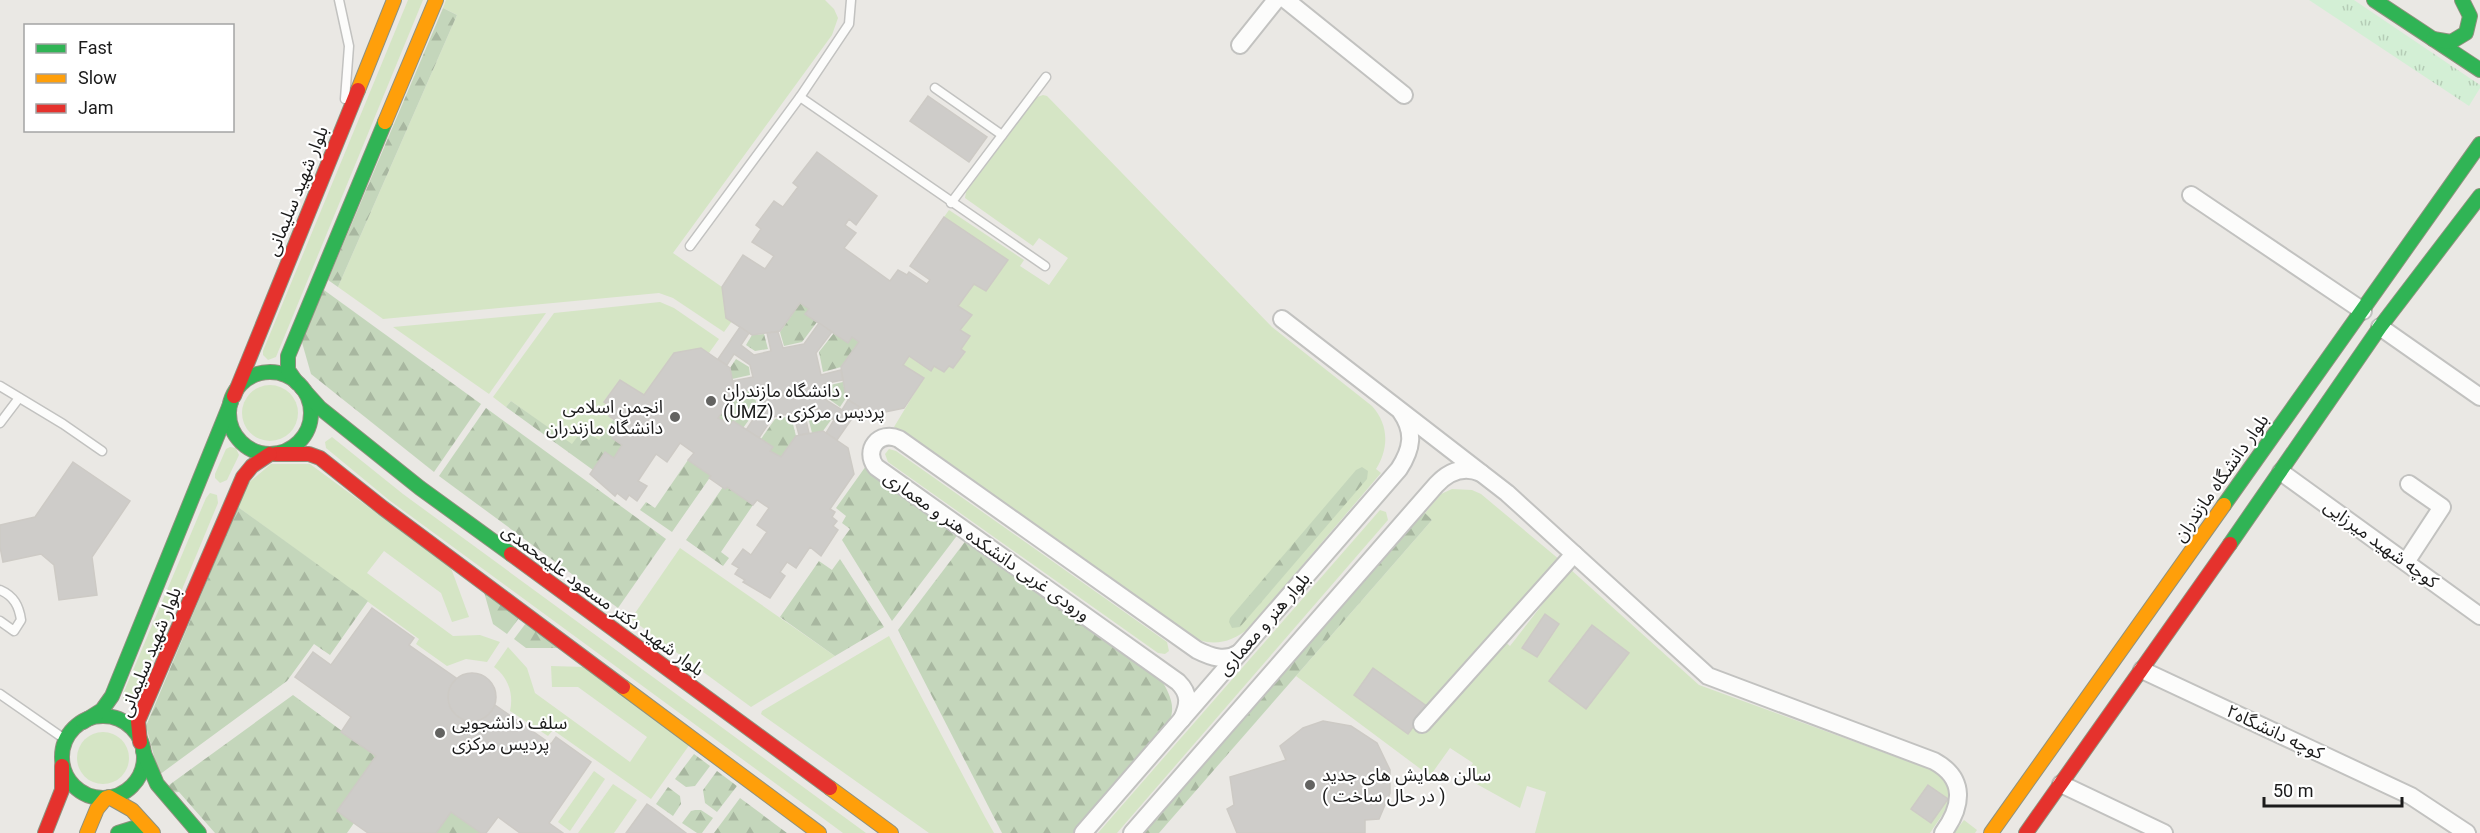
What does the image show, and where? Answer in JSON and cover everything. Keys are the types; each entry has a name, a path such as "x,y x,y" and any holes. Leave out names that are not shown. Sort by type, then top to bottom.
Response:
{"main road":[{"name":"بلوار شهید سلیمانی","path":"83,722 102,710 112,696 394,0"},
{"path":"273,454 288,450 298,443 308,428 311,416 310,404 288,370 288,356 436,0"},
{"path":"2374,0 2480,70"},
{"path":"2433,39 2451,42 2466,33 2470,16 2462,0"},
{"name":"بلوار دانشگاه مازندران","path":"1991,833 2480,144"},
{"path":"2017,796 2033,827 2380,327 2480,196"},
{"path":"299,385 280,374 262,374 245,381 232,399 230,420 238,437 252,449 273,454 309,454 324,461 392,516 819,833"},
{"name":"بلوار شهید دکتر مسعود علیمحمدی","path":"299,385 320,408 420,488 891,833"},
{"name":"بلوار شهید سلیمانی","path":"141,745 138,721 243,477 252,466 273,454"},
{"path":"45,833 62,790 62,758 66,740 83,722 100,717 119,720 134,731 157,784 199,833"},
{"path":"87,833 97,809 107,798 121,794 135,782 143,765 141,745"},
{"path":"62,758 64,770 74,786 90,796 107,798 132,810 153,833"},
{"path":"118,833 134,828 147,833"}],"street":[{"path":"1240,45 1276,0"},
{"path":"1286,0 1404,95"},
{"path":"2191,195 2362,311"},
{"path":"1282,319 1486,476 1708,676 1940,764 1953,777 1958,795 1956,813 1943,833"},
{"path":"2380,327 2480,397"},
{"name":"بلوار هنر و معماری","path":"1083,833 1406,459 1411,441 1410,429 1405,417 1395,405"},
{"name":"ورودی غربی دانشکده هنر و معماری","path":"1182,719 1188,700 1185,690 1178,682 876,467 871,456 873,445 888,436 899,439 1197,650 1210,656 1223,658 1239,653"},
{"path":"1132,833 1441,480 1451,473 1465,469 1477,471 1486,476"},
{"name":"کوچه شهید میرزایی","path":"2281,472 2480,616"},
{"path":"2406,562 2442,507 2409,484"},
{"path":"1422,724 1574,554"},
{"name":"کوچه دانشگاه۲","path":"2142,670 2411,796 2467,833"},
{"path":"2061,784 2164,833"}],"lane":[{"path":"339,0 348,46 344,123"},
{"path":"690,246 800,97 849,24 851,0"},
{"path":"951,203 1046,77"},
{"path":"935,88 1002,135"},
{"path":"800,97 1045,266"},
{"path":"0,386 63,424 102,451"},
{"path":"0,423 19,398"},
{"path":"0,590 17,603 21,620 14,631 0,621"},
{"path":"0,694 66,740"}],"green space":[{"path":"408,0 423,0 276,357 268,360 263,355 263,351"},
{"path":"446,0 825,0 834,9 838,18 832,35 673,253 722,287 732,321 724,332 673,298 659,293 383,319 338,287 457,15 443,8"},
{"path":"2309,0 2354,0 2480,85 2480,88 2469,106"},
{"path":"443,8 457,15 338,287 328,280"},
{"path":"1047,96 1272,327 1372,406 1382,421 1385,445 1376,469 1381,473 1249,628 1226,641 1202,641 1185,634 894,427 923,379 903,365 909,356 931,371 934,366 953,368 965,353 961,349 970,336 960,330 972,315 958,306 974,284 986,291 1008,260 944,217 949,210 1024,260 1020,266 1049,285 1068,258 1039,238 1033,246 965,198 966,192 1037,97"},
{"path":"324,290 481,404 434,472 311,374 301,339"},
{"path":"660,302 674,308 719,339 709,353 701,348 674,353 644,395 620,380 604,401 614,409 609,416 613,420 599,440 572,445 511,401 506,407 493,397 554,313"},
{"path":"800,303 809,309 817,322 802,342 784,346 780,332"},
{"path":"546,313 489,394 393,327"},
{"path":"834,333 848,342 852,337 859,342 841,367 823,372 819,352"},
{"path":"764,334 768,349 755,351 746,345 752,335"},
{"path":"736,359 749,367 750,375 732,379 730,368"},
{"path":"843,382 846,398 840,407 829,399 826,386"},
{"path":"264,385 276,385 286,389 294,397 298,413 294,429 286,437 276,441 264,441 254,437 246,429 242,419 242,407 246,397 254,389"},
{"path":"754,390 757,409 743,428 733,421 730,425 718,418 735,394"},
{"path":"511,401 572,444 583,429 599,440 613,420 622,425 612,438 622,445 614,458 605,452 593,470 506,407"},
{"path":"486,408 666,539 618,608 439,476"},
{"path":"816,411 831,420 823,431 812,433 807,413"},
{"path":"791,416 796,436 781,457 770,451 761,439 775,419"},
{"path":"332,437 403,494 866,833 843,833 389,500 326,448 325,442"},
{"path":"236,448 239,455 227,480 220,483 215,478 215,474 226,449"},
{"path":"889,449 896,451 1167,642 1169,651 1165,654 1158,653 888,462 885,454"},
{"path":"688,460 711,476 672,532 640,510 646,502 655,508"},
{"path":"271,464 310,464 451,568 469,617 452,622 441,593 384,551 367,573 453,636 480,635 500,642 487,662 466,659 447,666 416,644 419,639 238,507 246,485"},
{"path":"866,466 959,533 892,621 842,540 850,529 842,523 846,516 836,508"},
{"path":"1362,467 1368,471 1367,479 1240,627 1232,628 1230,618 1356,470"},
{"path":"723,487 725,489 727,487 753,505 721,552 729,558 723,566 686,540"},
{"path":"1452,489 1472,490 1481,494 1560,560 1431,702 1504,641 1510,646 1570,569 1699,685 1932,770 1942,778 1950,793 1942,816 1930,833 1535,833 1546,792 1527,786 1520,808 1464,777 1473,763 1450,748 1430,776 1296,676 1432,520 1425,513 1441,494"},
{"path":"210,493 217,495 218,503 136,700 128,703 123,699 123,694"},
{"path":"238,507 368,601 330,655 314,644 287,681 159,775 146,726"},
{"path":"1380,510 1386,512 1388,520 1117,833 1098,833"},
{"path":"1422,510 1432,520 1159,833 1140,833"},
{"path":"967,539 1160,678 1168,693 1172,704 1169,721 1075,833 1002,833 898,630"},
{"path":"680,548 835,656 751,707 631,619"},
{"path":"840,559 884,627 835,656 780,617 819,561 832,570"},
{"path":"484,592 519,618 507,634 493,624"},
{"path":"526,623 560,648 526,648 514,639"},
{"path":"889,636 994,833 929,833 761,714 762,711"},
{"path":"508,647 527,668 535,693 630,762 647,737 578,687 552,687 551,666 585,667 690,744 651,799 553,730 548,736 510,711 509,686 494,667"},
{"path":"293,695 376,756 337,811 354,823 347,833 215,833 179,792 170,793 165,788"},
{"path":"98,732 108,732 122,739 129,758 122,777 108,784 98,784 88,780 81,773 77,763 77,753 81,743 88,736"},
{"path":"694,754 710,766 695,786 686,787 675,779"},
{"path":"594,771 605,779 570,831 558,822"},
{"path":"717,771 737,786 717,812 705,803 703,790"},
{"path":"613,784 637,800 614,833 578,833"},
{"path":"668,787 680,796 681,804 673,816 656,804"},
{"path":"740,798 787,833 714,833"},
{"path":"701,810 713,818 702,833 697,833 682,823 691,811"},
{"path":"451,812 481,833 436,833"},
{"path":"1964,820 1977,830 1975,833 1954,833"}],"building":[{"path":"928,96 987,137 969,162 910,121"},
{"path":"817,152 877,196 856,225 849,219 845,225 856,233 844,248 890,281 898,270 907,275 909,272 927,284 930,280 910,266 944,217 1008,260 986,291 974,284 958,306 972,315 960,330 970,336 961,349 965,352 953,368 949,366 944,372 934,366 931,371 909,356 903,365 924,378 904,408 871,415 846,398 841,367 859,342 852,337 848,343 805,314 809,309 800,303 780,331 752,335 726,318 722,287 743,255 765,269 774,256 752,242 761,229 756,225 774,201 783,207 798,187 793,183"},
{"path":"819,323 832,332 816,353 821,375 841,370 843,380 823,384 826,400 842,410 848,400 860,407 837,440 826,433 834,420 817,409 804,412 809,433 799,435 793,413 773,417 759,438 746,430 760,409 755,389 734,392 732,381 753,377 750,365 734,354 727,365 718,359 740,327 749,333 741,345 754,355 771,351 767,333 778,332 783,348 804,344"},
{"path":"701,348 730,368 735,394 718,418 730,425 733,421 773,447 770,451 781,457 796,436 823,431 848,448 854,474 830,509 835,512 832,517 837,521 833,526 838,530 821,556 810,547 796,568 787,562 780,572 785,576 770,598 743,582 745,580 735,574 739,568 732,564 743,549 751,555 767,532 757,525 769,508 757,500 753,505 709,478 711,476 688,460 694,453 680,443 667,462 656,454 638,481 647,486 637,501 629,495 626,500 617,493 615,496 590,474 605,452 614,458 622,445 612,438 622,425 609,416 614,409 604,402 620,380 644,395 674,353"},
{"path":"73,462 130,501 92,557 97,595 59,600 54,565 41,554 3,562 0,525 35,517"},
{"path":"372,608 414,638 409,645 551,744 556,737 591,762 549,823 563,833 520,833 498,817 486,833 481,833 451,812 436,833 368,833 337,811 376,756 341,732 351,717 295,677 313,652 331,665"},
{"path":"1545,614 1559,624 1537,657 1522,648"},
{"path":"1592,625 1629,653 1586,709 1549,681"},
{"path":"1373,668 1428,707 1408,734 1354,695"},
{"path":"472,673 489,680 496,697 489,714 472,721 455,714 448,697 455,680"},
{"name":"سالن همایش های جدید ( در حال ساخت )","path":"1323,721 1351,726 1377,743 1390,770 1390,793 1379,819 1365,820 1365,833 1237,833 1227,809 1234,805 1230,777 1286,760 1280,746 1303,728"},
{"path":"1928,785 1948,799 1931,823 1911,809"},
{"path":"647,804 653,808 686,833 626,833"}],"traffic: fast":[{"path":"2374,0 2480,70"},
{"path":"2433,39 2451,42 2466,33 2470,16 2462,0"},
{"path":"297,383 288,370 288,356 385,122"},
{"path":"2224,505 2480,144"},
{"path":"2230,544 2380,327 2480,196"},
{"path":"270,372 286,376 299,384 307,397 311,413 307,429 299,442 286,450 270,454 254,450 241,442 233,429 229,413 233,397 241,384 254,376 270,372"},
{"path":"301,387 320,408 420,488 511,554"},
{"path":"83,722 102,710 112,696 231,402"},
{"path":"103,716 119,720 132,728 140,741 144,757 140,773 132,786 119,794 103,798 87,794 74,786 66,773 62,757 66,741 74,728 87,720 103,716"},
{"path":"143,751 157,784 199,833"},
{"path":"118,833 134,828 147,833"}],"traffic: slow":[{"path":"358,90 394,0"},
{"path":"385,122 436,0"},
{"path":"1991,833 2224,505"},
{"path":"623,687 819,833"},
{"path":"830,788 891,833"},
{"path":"109,797 132,810 153,833"},
{"path":"87,833 97,809 106,798"}],"traffic: jam":[{"path":"234,396 358,90"},
{"path":"140,742 138,721 243,477 252,466 270,454"},
{"path":"276,454 309,454 320,458 383,508 623,687"},
{"path":"2026,833 2230,544"},
{"path":"511,554 830,788"},
{"path":"45,833 62,790 62,766"}],"place":[{"name":"دانشگاه مازندران . (UMZ) . پردیس مرکزی","path":"711,401"},
{"name":"انجمن اسلامی دانشگاه مازندران","path":"675,417"},
{"name":"سلف دانشجویی پردیس مرکزی","path":"440,733"},
{"name":"سالن همایش های جدید ( در حال ساخت )","path":"1310,785"}]}
